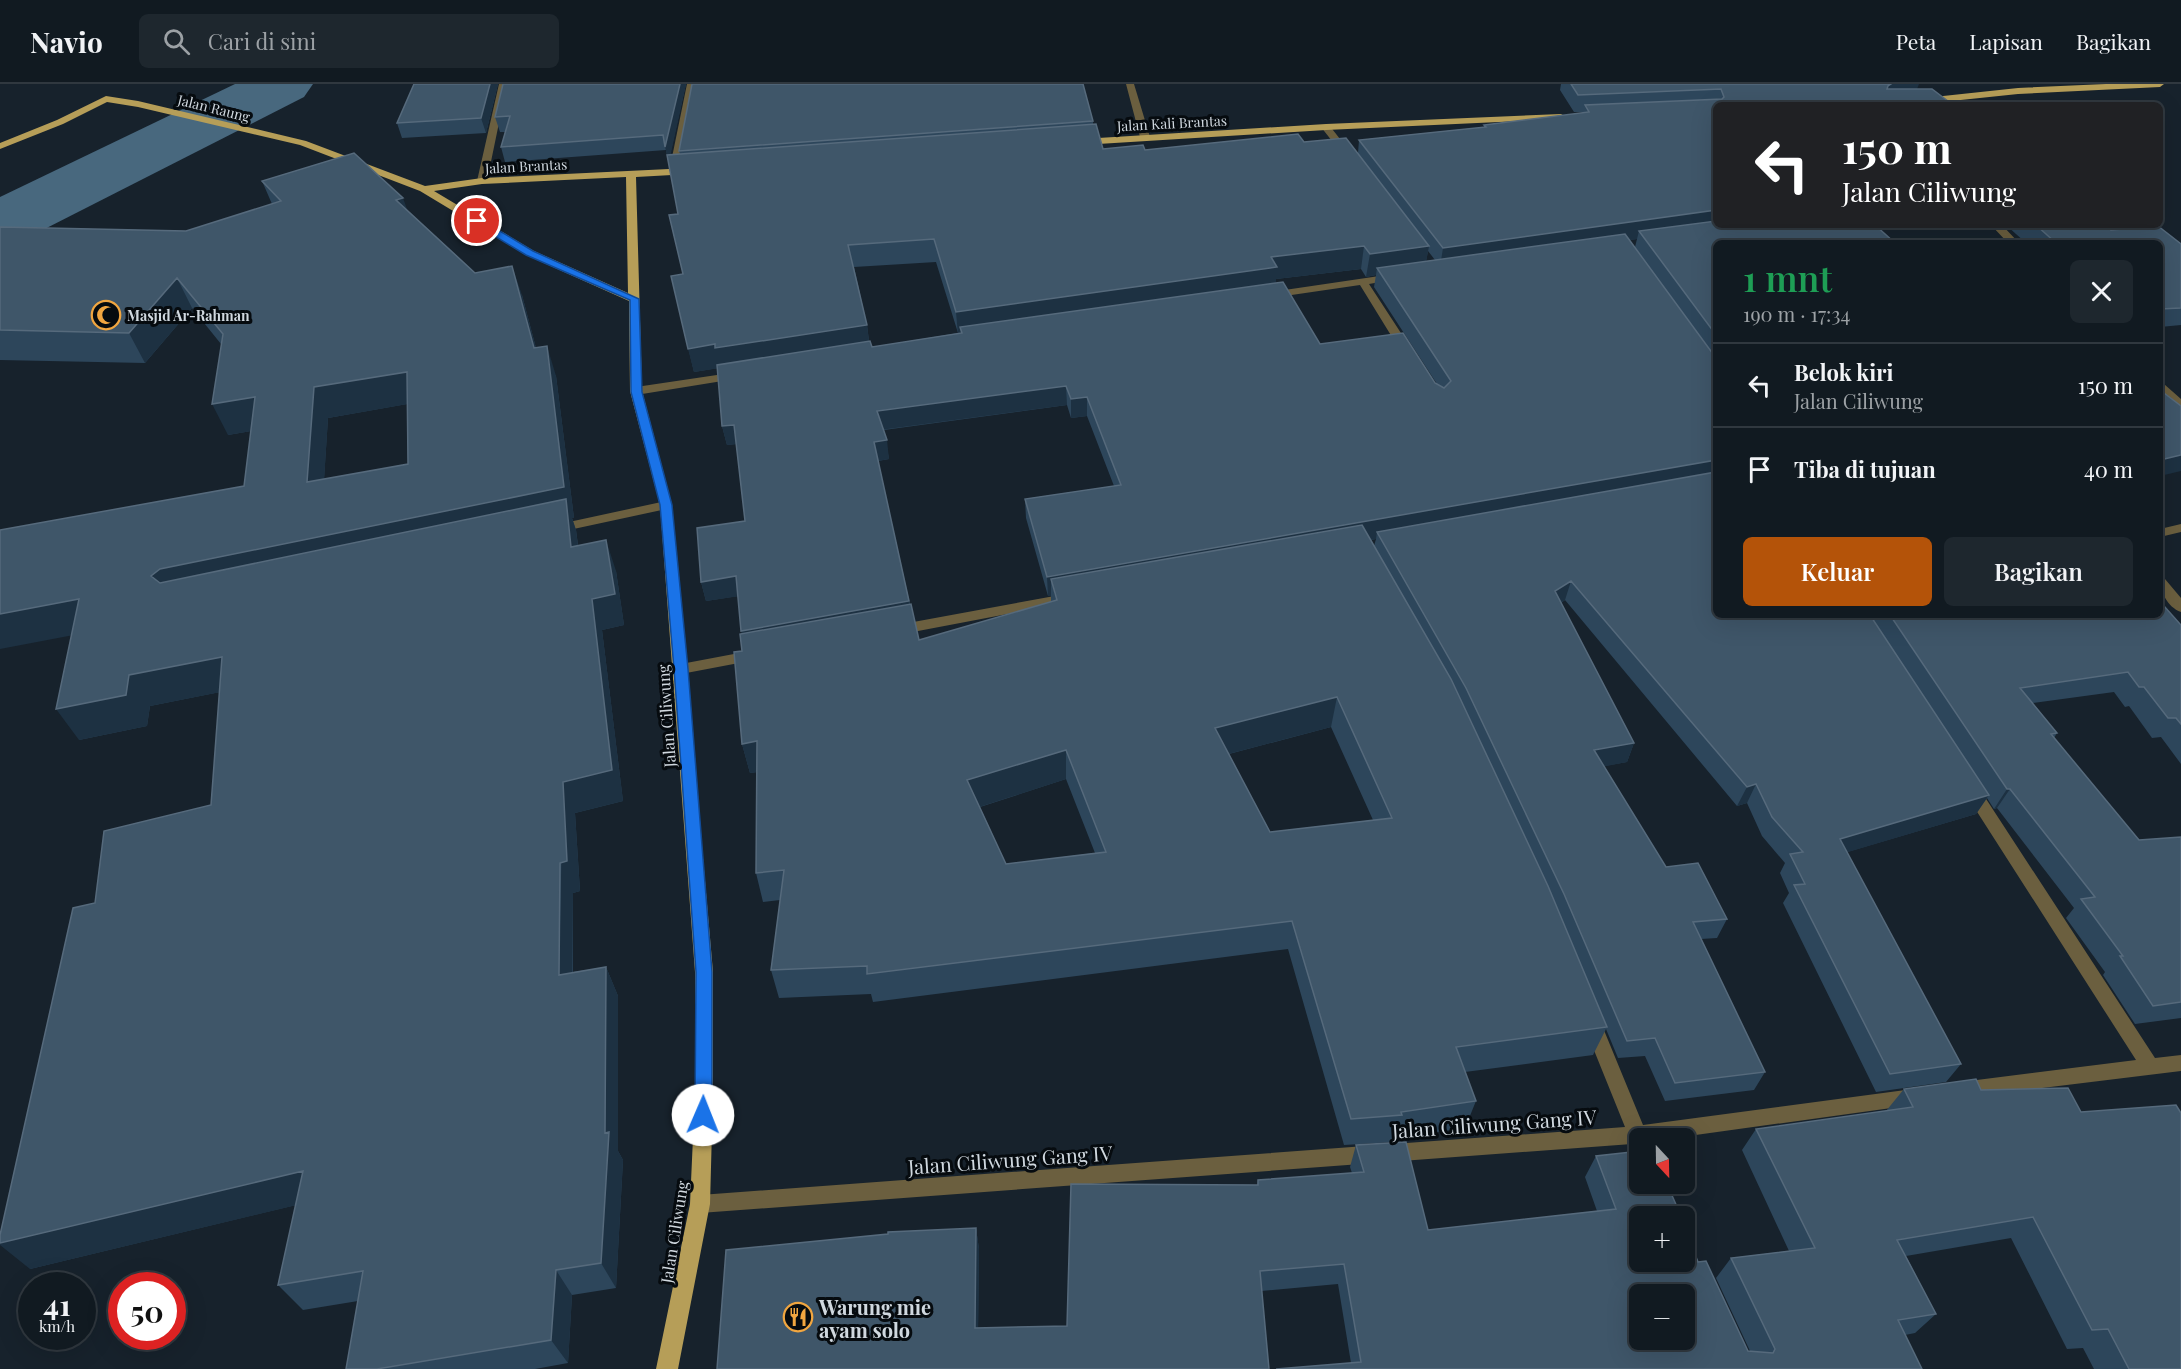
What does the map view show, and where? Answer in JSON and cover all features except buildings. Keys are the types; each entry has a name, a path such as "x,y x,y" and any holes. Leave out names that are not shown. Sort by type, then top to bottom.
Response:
{"main road":[{"path":"1915,102 2018,91 2160,84"},
{"name":"Jalan Raung","path":"0,146 60,122 105,95 303,143 424,189"},
{"name":"Jalan Kali Brantas","path":"1066,143 1326,127 1569,117"},
{"path":"631,174 697,170"},
{"name":"Jalan Brantas","path":"424,189 482,181 631,174"},
{"name":"Jalan Ciliwung","path":"631,174 636,392 666,505 704,972 704,1093 700,1204 667,1369"},
{"path":"424,189 530,253 634,299"}],"street":[{"path":"674,172 691,84"},
{"path":"1130,84 1145,137"},
{"path":"482,181 501,89 511,93"},
{"path":"1326,127 1353,163"},
{"path":"1999,228 2011,240"},
{"path":"1257,297 1404,276"},
{"path":"1363,282 1414,362"},
{"path":"636,392 753,373"},
{"path":"2163,390 2178,409"},
{"path":"538,532 666,505"},
{"path":"2163,531 2181,528"},
{"path":"2163,586 2181,607"},
{"path":"880,633 1079,597"},
{"path":"681,669 775,652"},
{"path":"1965,780 2150,1066"},
{"path":"1587,1013 1634,1128"},
{"name":"Jalan Ciliwung Gang IV","path":"1695,1129 1939,1093 2181,1062"},
{"name":"Jalan Ciliwung Gang IV","path":"700,1204 1629,1138"}],"waterway":[{"path":"0,224 283,84"}],"place":[{"name":"Masjid Ar-Rahman","path":"106,315"},
{"name":"Warung mie ayam solo","path":"798,1317"}],"route":[{"path":"477,221 530,253 634,299 636,392 666,505 681,669 704,972 703,1115"}]}
